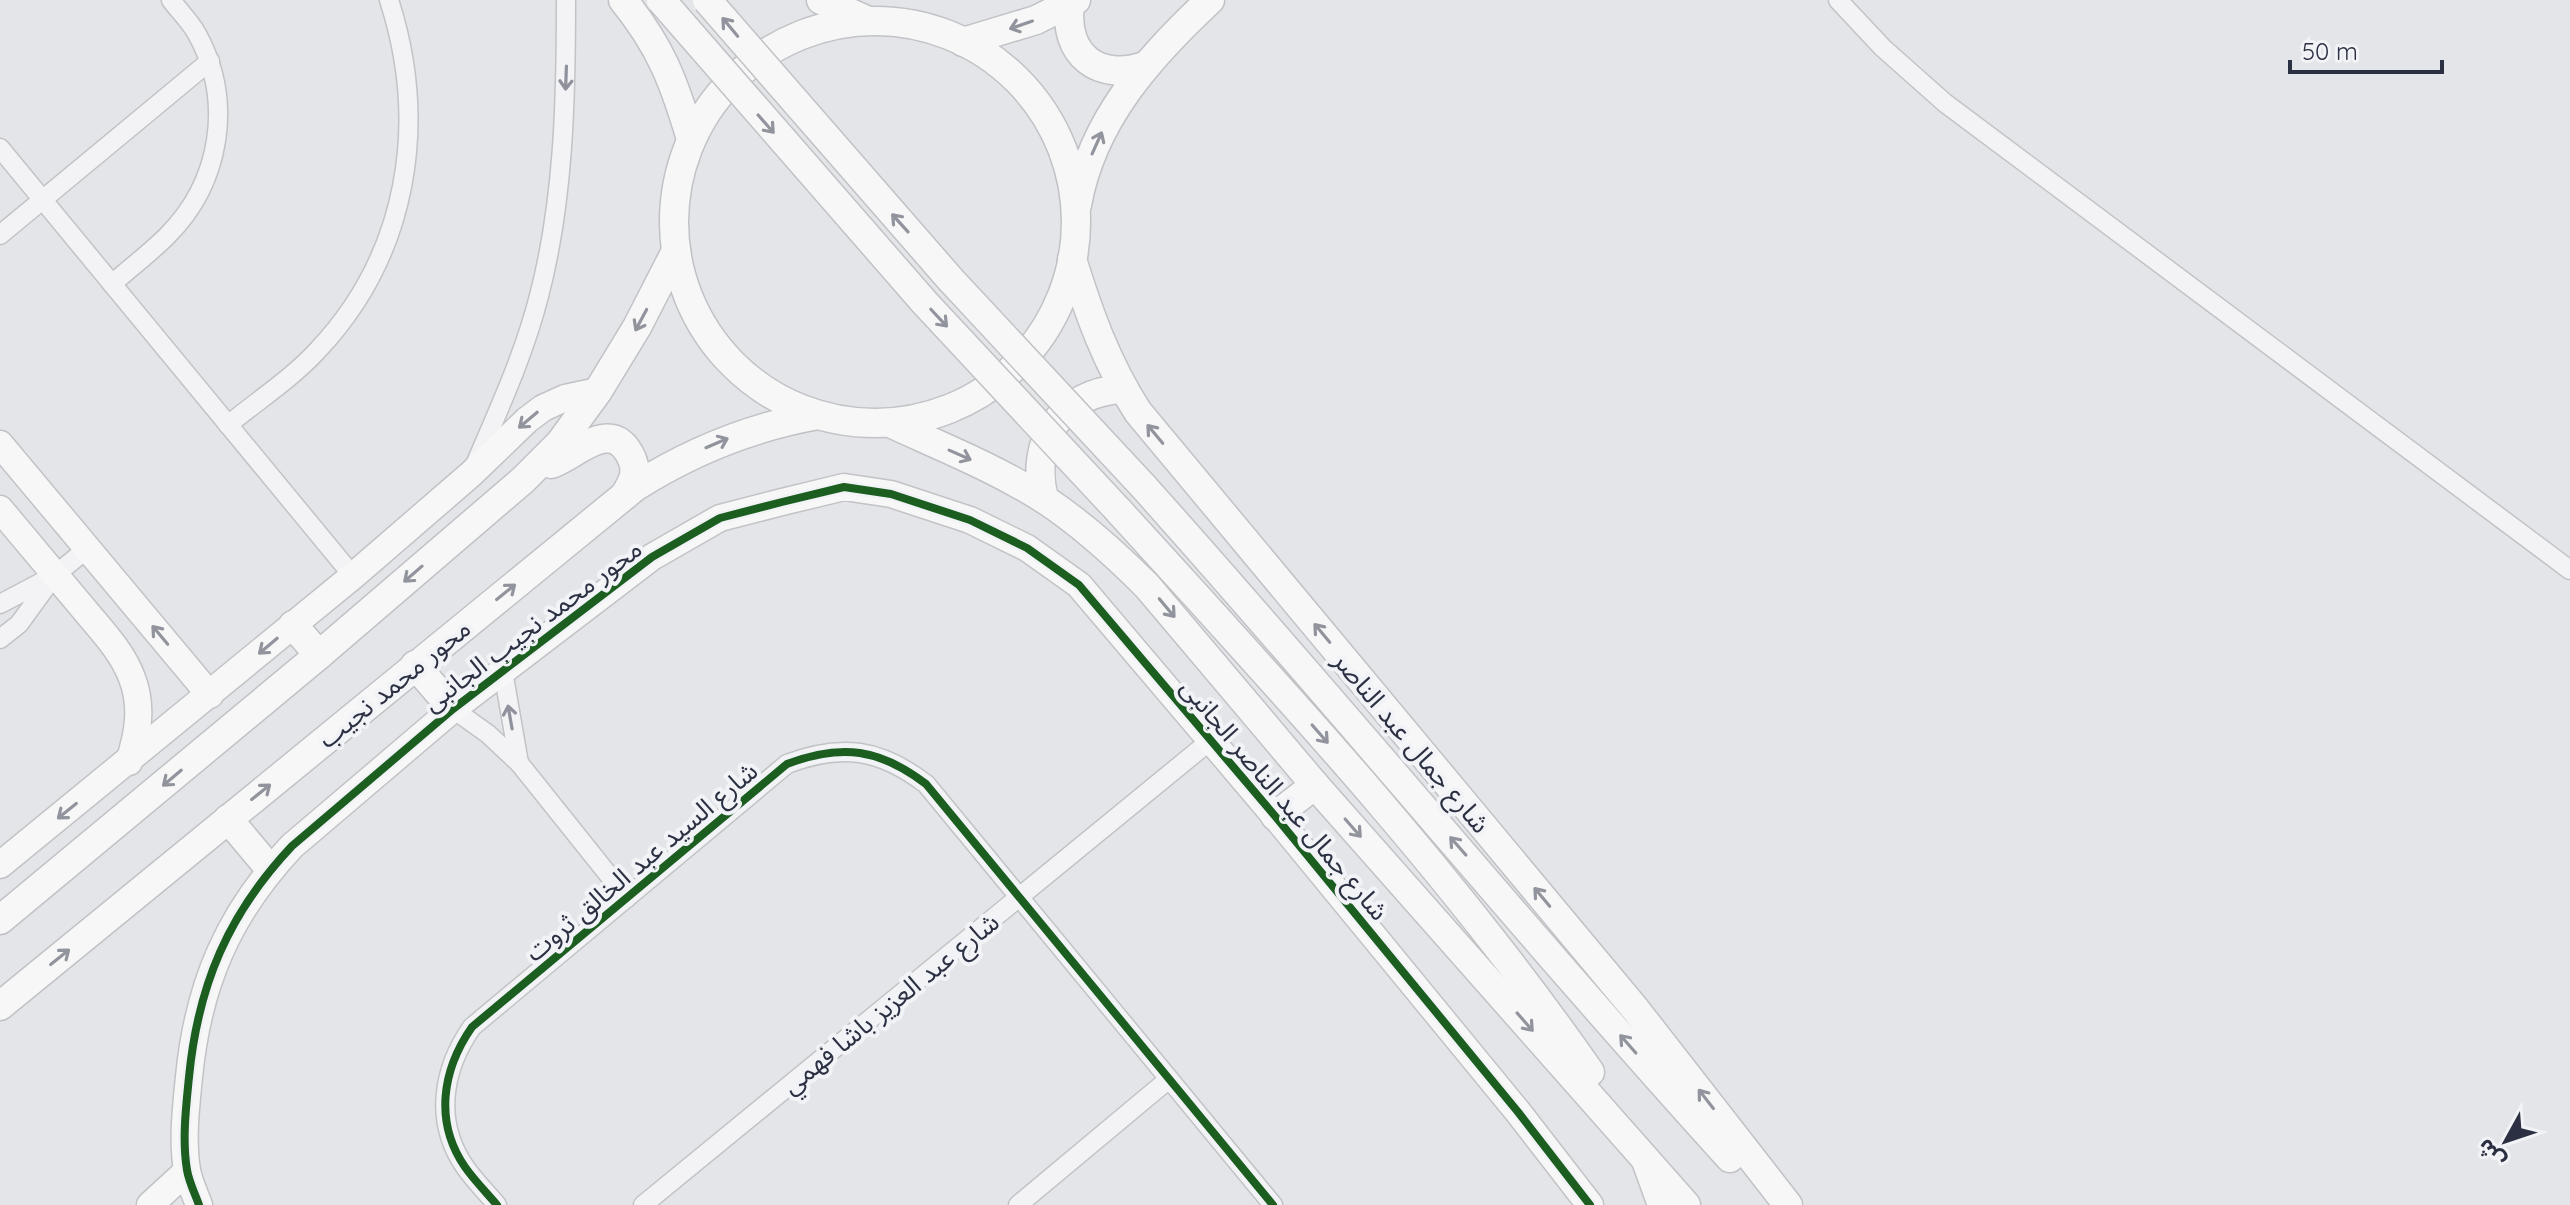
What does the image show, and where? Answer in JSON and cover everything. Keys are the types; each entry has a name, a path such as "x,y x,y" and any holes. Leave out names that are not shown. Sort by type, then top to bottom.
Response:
{"main road":[{"path":"623,0 650,36 674,84 691,139"},
{"path":"661,0 893,268 1274,682 1486,930 1568,1040 1643,1155"},
{"path":"650,36 680,22 705,0 951,280 1143,486 1266,624 1633,1050 1774,1205"},
{"path":"821,0 868,21"},
{"path":"1075,218 1072,187 1064,157 1035,101 1014,78 990,58 963,42 917,26 868,21 837,24 776,46 726,86 706,111 691,139 677,188 674,213 676,251 685,288 701,322 723,353 751,380 772,394 818,415 853,422 889,423 922,418 953,408 1009,372 1050,321 1064,291 1084,178 1098,140 1121,98 1147,65 1210,0"},
{"path":"963,42 1036,20 1073,2"},
{"path":"1073,2 1067,21 1071,39 1088,60 1112,71 1130,71 1147,65"},
{"path":"0,920 319,655 537,466 560,443 598,391 637,327 676,251"},
{"name":"شارع جمال عبد الناصر","path":"1072,259 1098,338 1138,412 1636,1010 1788,1205"},
{"path":"1044,499 1039,471 1044,442 1051,429 1081,399 1108,389 1123,389"},
{"name":"محور محمد نجيب","path":"0,1006 625,495 661,471 719,442 762,427 818,415"},
{"path":"889,423 985,466 1044,499 1098,539 1147,586 1315,785 1686,1205"},
{"path":"537,466 558,462 587,442 597,439 617,442 625,448 634,465 633,483 625,495"},
{"path":"293,625 319,655"},
{"path":"415,665 453,709"},
{"path":"1275,816 1315,785"},
{"path":"228,819 270,869"}],"street":[{"path":"112,284 168,235 192,206 209,173 218,138 219,101 210,61 196,31 171,0"},
{"path":"228,425 316,353 346,317 363,290 390,233 403,188 409,141 409,94 403,47 389,0"},
{"path":"471,474 521,356 540,296 556,216 566,78 566,0"},
{"path":"1838,0 1893,58 1945,103 2570,570"},
{"path":"0,235 210,61"},
{"path":"0,148 353,576"},
{"path":"0,865 353,576 471,474 527,420 565,398 598,391"},
{"path":"0,444 210,695"},
{"name":"محور محمد نجيب الجانبى","path":"199,1205 187,1171 185,1123 193,1035 204,990 243,906 270,869 292,846 453,709 652,557 720,518 844,487 891,494"},
{"name":"شارع جمال عبد الناصر الجانبى","path":"891,494 970,520 1027,548 1079,585 1275,816 1518,1112 1590,1205"},
{"path":"0,509 118,651 133,679 139,707 137,735 129,762"},
{"path":"0,604 55,575 88,548"},
{"path":"0,639 19,624 55,575"},
{"path":"503,671 519,763"},
{"path":"453,709 488,734 519,763 627,898"},
{"name":"شارع عبد العزيز باشا فهمي","path":"643,1205 1211,740"},
{"name":"شارع السيد عبد الخالق ثروت","path":"497,1205 465,1166 452,1144 446,1120 444,1096 448,1071 472,1027 787,764 810,755 834,751 858,752 882,758 905,768 926,784 1273,1205"},
{"path":"1018,1205 1169,1079"},
{"path":"1643,1155 1661,1205"},
{"path":"150,1205 187,1171"}],"cycle path":[{"path":"199,1205 188,1174 185,1135 193,1043 200,1012 220,952 234,925 250,898 292,846 453,709 652,557 720,518 844,487 891,494 970,520 1027,548 1079,585 1275,816 1518,1112 1590,1205"},
{"path":"497,1205 455,1150 446,1114 448,1078 472,1027 787,764 825,753 843,752 860,753 893,763 926,784 1273,1205"}]}
